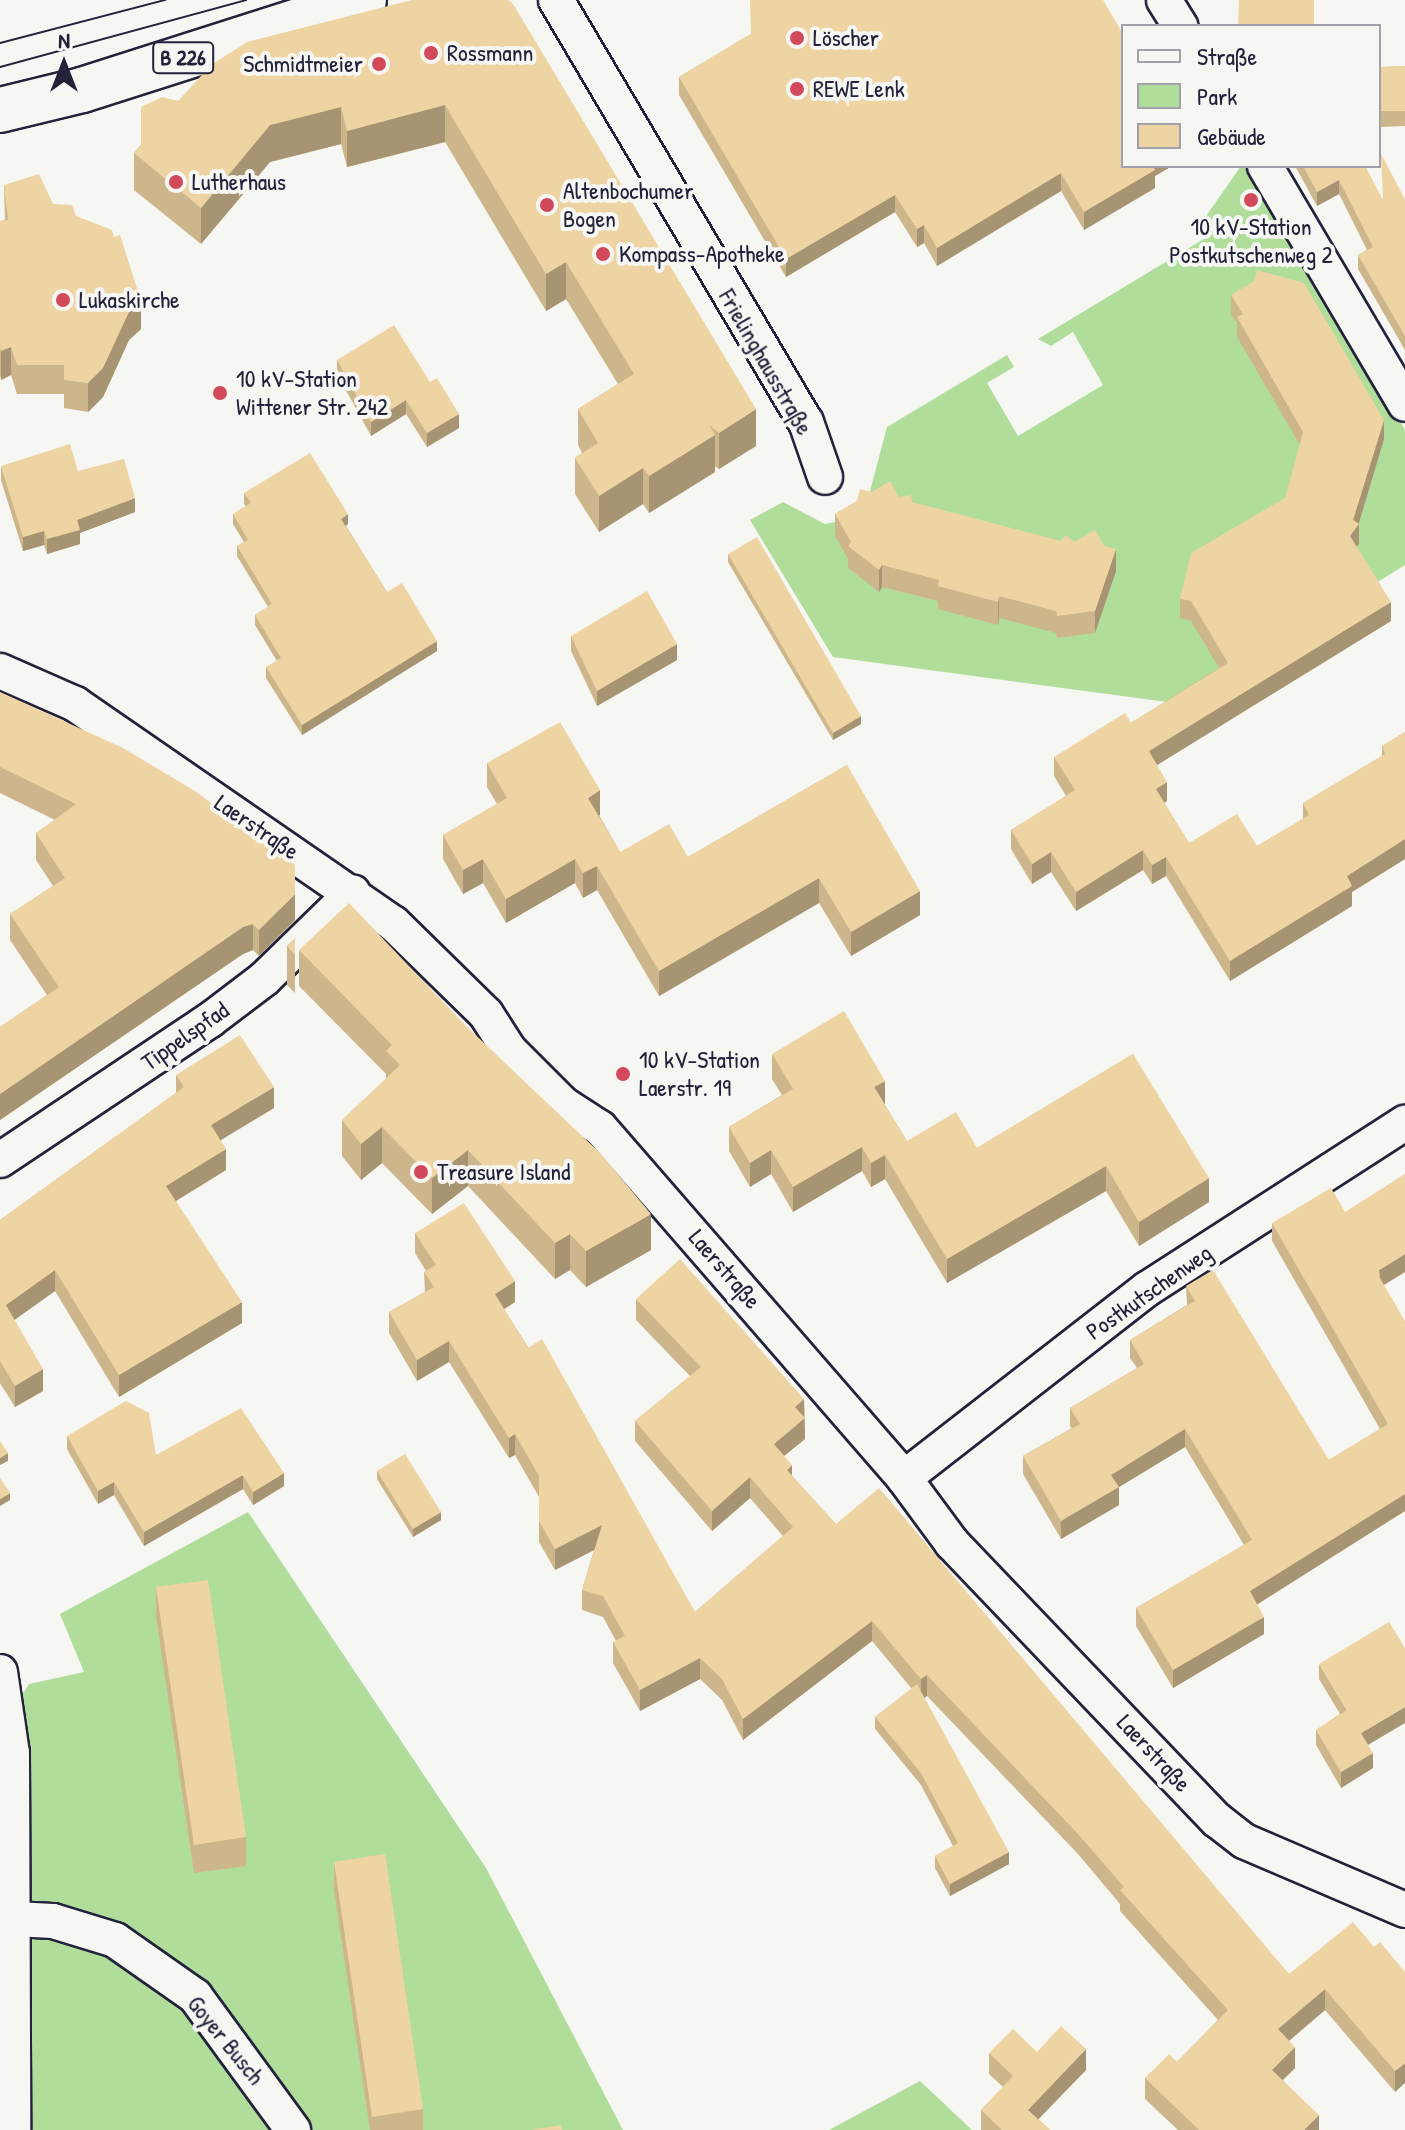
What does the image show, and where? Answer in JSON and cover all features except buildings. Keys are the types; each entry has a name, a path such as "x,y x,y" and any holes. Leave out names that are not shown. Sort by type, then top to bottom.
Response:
{"main road":[{"name":"B 226","path":"0,110 82,90 364,0"}],"street":[{"name":"Frielinghausstraße","path":"556,0 806,422 825,477"},
{"path":"1164,0 1179,24"},
{"path":"1266,168 1405,404"},
{"name":"Laerstraße","path":"0,671 75,704 353,892 393,923 486,1014 509,1050 563,1104 600,1128 904,1478 952,1543 1217,1820 1244,1841 1405,1910"},
{"name":"Tippelspfad","path":"0,1160 210,1020 287,959 353,892"},
{"name":"Postkutschenweg","path":"904,1478 1147,1289 1405,1123"},
{"path":"0,1672 12,1753 13,2130"},
{"name":"Goyer Busch","path":"14,1919 53,1921 115,1940 195,1996 293,2130"}],"green space":[{"path":"1240,168 1252,168 1405,430 1405,565 1182,704 833,657 750,520 783,502 825,524 850,519 869,495 887,427 1007,355 1014,367 987,383 1018,436 1103,385 1073,332 1051,346 1038,339 1212,234 1204,219"},
{"path":"248,1512 486,1868 623,2130 0,2130 0,1696 22,1695 29,1684 84,1672 60,1614"},
{"path":"920,2081 972,2130 829,2130"}],"tram line":[{"path":"0,43 165,0"},
{"path":"0,67 246,0"}],"place":[{"name":"Löscher","path":"797,38"},
{"name":"Rossmann","path":"431,53"},
{"name":"Schmidtmeier","path":"379,64"},
{"name":"REWE Lenk","path":"797,89"},
{"name":"Lutherhaus","path":"176,182"},
{"name":"10 kV-Station Postkutschenweg 2","path":"1251,200"},
{"name":"Altenbochumer Bogen","path":"547,205"},
{"name":"Kompass-Apotheke","path":"603,254"},
{"name":"Lukaskirche","path":"63,300"},
{"name":"10 kV-Station Wittener Str. 242","path":"220,393"},
{"name":"10 kV-Station Laerstr. 19","path":"623,1074"},
{"name":"Treasure Island","path":"421,1172"}]}
